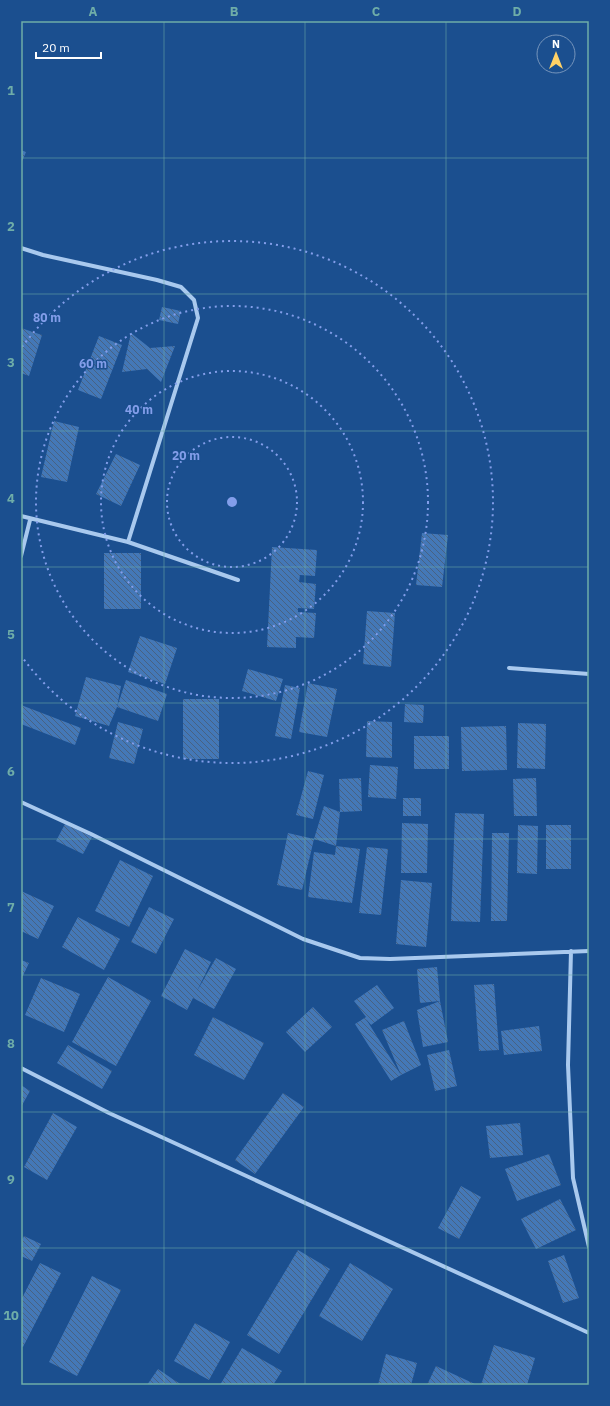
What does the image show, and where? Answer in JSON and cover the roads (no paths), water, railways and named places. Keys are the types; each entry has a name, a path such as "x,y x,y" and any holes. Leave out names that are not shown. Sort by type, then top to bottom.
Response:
{"street":[{"path":"21,248 43,255 163,282 181,288 194,300 198,318 128,542"},
{"path":"21,516 30,520 128,542 238,580"},
{"path":"21,556 30,520"},
{"path":"509,668 589,674"},
{"path":"21,802 91,834 303,940 360,958 390,959 589,951"},
{"path":"572,951 568,1066 573,1178 589,1247"},
{"path":"21,1068 110,1114 589,1333"}]}
